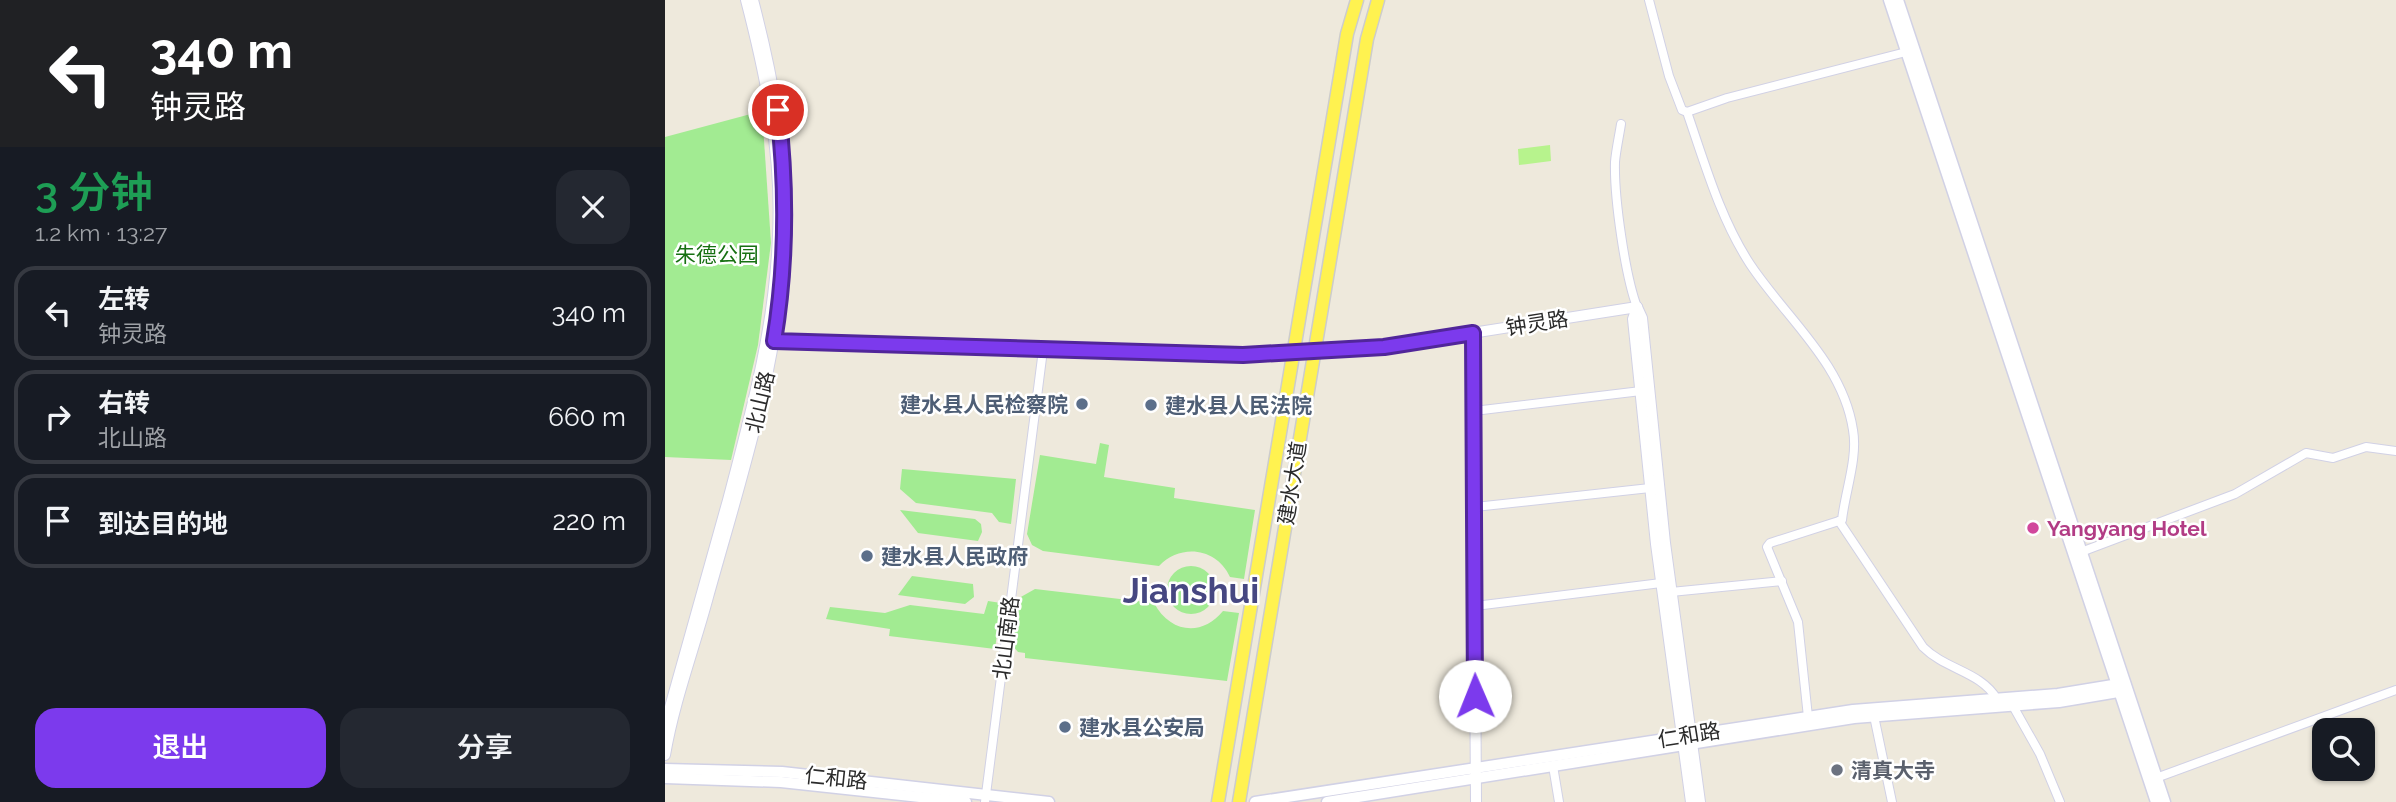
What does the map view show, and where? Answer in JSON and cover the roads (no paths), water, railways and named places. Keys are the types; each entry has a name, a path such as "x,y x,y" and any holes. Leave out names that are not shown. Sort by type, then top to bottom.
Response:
{"main road":[{"name":"建水大道","path":"1218,802 1347,34 1357,0"},
{"name":"建水大道","path":"1239,802 1367,38 1378,0"},
{"path":"1889,0 2081,552 2122,688"},
{"path":"1898,0 1948,166 2152,779 2156,802"},
{"name":"仁和路","path":"1255,802 1553,766 1808,717 1889,706 2122,688"},
{"name":"仁和路","path":"1327,802 1476,774 1686,740 1874,716 2013,706 2122,688"},
{"name":"仁和路","path":"665,769 782,772 985,798 1049,802"},
{"name":"仁和路","path":"665,778 760,780 966,802"},
{"path":"2152,779 2165,802"}],"street":[{"name":"北山路","path":"665,725 770,340 778,234 777,168 766,83 746,0"},
{"name":"北山路","path":"665,755 751,440 770,340 785,234 784,167 773,82 753,0"},
{"path":"1649,0 1669,76 1682,110 1687,112 1711,182 1735,238 1763,282 1817,349 1846,406 1854,436 1842,520 1768,544 1767,547 1798,622 1808,717"},
{"path":"1687,112 1727,98 1906,52"},
{"path":"1621,124 1615,161 1617,188 1629,286 1642,318 1691,802"},
{"name":"钟灵路","path":"770,340 1043,350 1292,354 1384,347 1637,307"},
{"path":"1637,307 1633,318 1661,583 1686,740 1700,802"},
{"path":"1473,333 1476,802"},
{"name":"北山南路","path":"985,798 1043,350"},
{"path":"1473,411 1641,391"},
{"path":"2081,552 2235,494 2306,453 2333,458 2366,447 2396,451"},
{"path":"1475,507 1650,488"},
{"path":"1839,521 1923,647 1941,663 1982,680 1997,699"},
{"path":"1671,592 1781,580"},
{"path":"1475,606 1661,583"},
{"path":"2152,779 2396,690"},
{"path":"2013,706 2040,754 2060,802"},
{"path":"1874,716 1892,802"},
{"path":"1553,766 1559,802"}],"place":[{"name":"建水县人民检察院","path":"1082,404"},
{"name":"建水县人民法院","path":"1151,405"},
{"name":"Yangyang Hotel","path":"2033,528"},
{"name":"建水县人民政府","path":"867,556"},
{"name":"建水县公安局","path":"1065,727"},
{"name":"清真大寺","path":"1837,770"}],"district":[{"name":"Jianshui","path":"1191,590"}],"park label":[{"name":"朱德公园","path":"717,254"}]}
